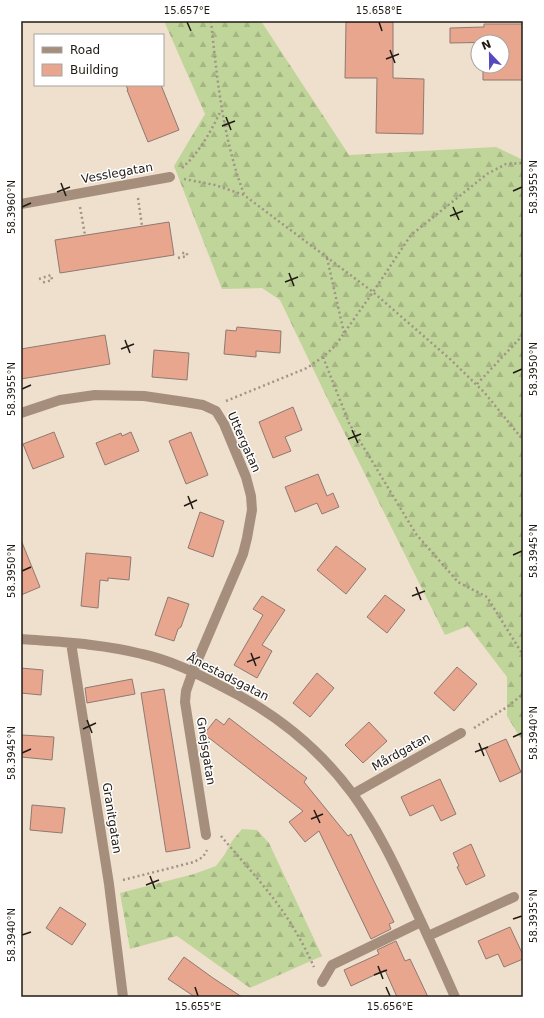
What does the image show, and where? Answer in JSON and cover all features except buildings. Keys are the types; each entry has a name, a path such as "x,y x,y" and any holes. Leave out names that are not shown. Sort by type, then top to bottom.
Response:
{"street":[{"name":"Vesslegatan","path":"21,204 170,177"},
{"name":"Uttergatan","path":"21,413 60,400 95,395 144,396 203,405 216,411 224,424 246,477 251,496 252,510 243,554 193,671"},
{"name":"Ånestadsgatan","path":"21,639 105,646 143,654 193,671 231,690 263,709 288,727 330,766 353,794 385,845 422,922 455,997"},
{"name":"Granitgatan","path":"71,643 109,884 123,997"},
{"name":"Gnejsgatan","path":"193,671 186,691 185,702 206,835"},
{"name":"Mårdgatan","path":"353,794 461,733"},
{"path":"428,936 514,897"},
{"path":"322,982 332,965 422,922"}],"path":[{"path":"211,21 222,109 234,164 244,195"},
{"path":"170,177 186,164 200,146 213,127 222,109"},
{"path":"216,411 227,401 316,364 335,346 411,235 487,174 506,164 523,163"},
{"path":"170,177 215,185 244,195 373,292 450,358 477,384 523,440"},
{"path":"136,183 142,226"},
{"path":"77,193 85,235"},
{"path":"178,258 187,256 187,253 181,253"},
{"path":"327,257 344,333"},
{"path":"39,279 51,276 52,280 41,283"},
{"path":"477,384 523,336"},
{"path":"323,357 349,423 416,534 458,582 487,597 523,655"},
{"path":"461,733 476,727 507,707 523,694"},
{"path":"203,816 268,892 297,933 322,982"},
{"path":"109,884 194,862 203,857 207,850 206,835"}],"green space":[{"path":"164,21 261,21 349,155 496,147 523,160 523,742 507,716 507,677 468,626 445,635 280,300 262,288 222,289 174,166 205,114"},
{"path":"242,829 257,830 269,843 322,956 250,988 177,936 130,949 120,893 194,874 216,866 232,841"}]}
